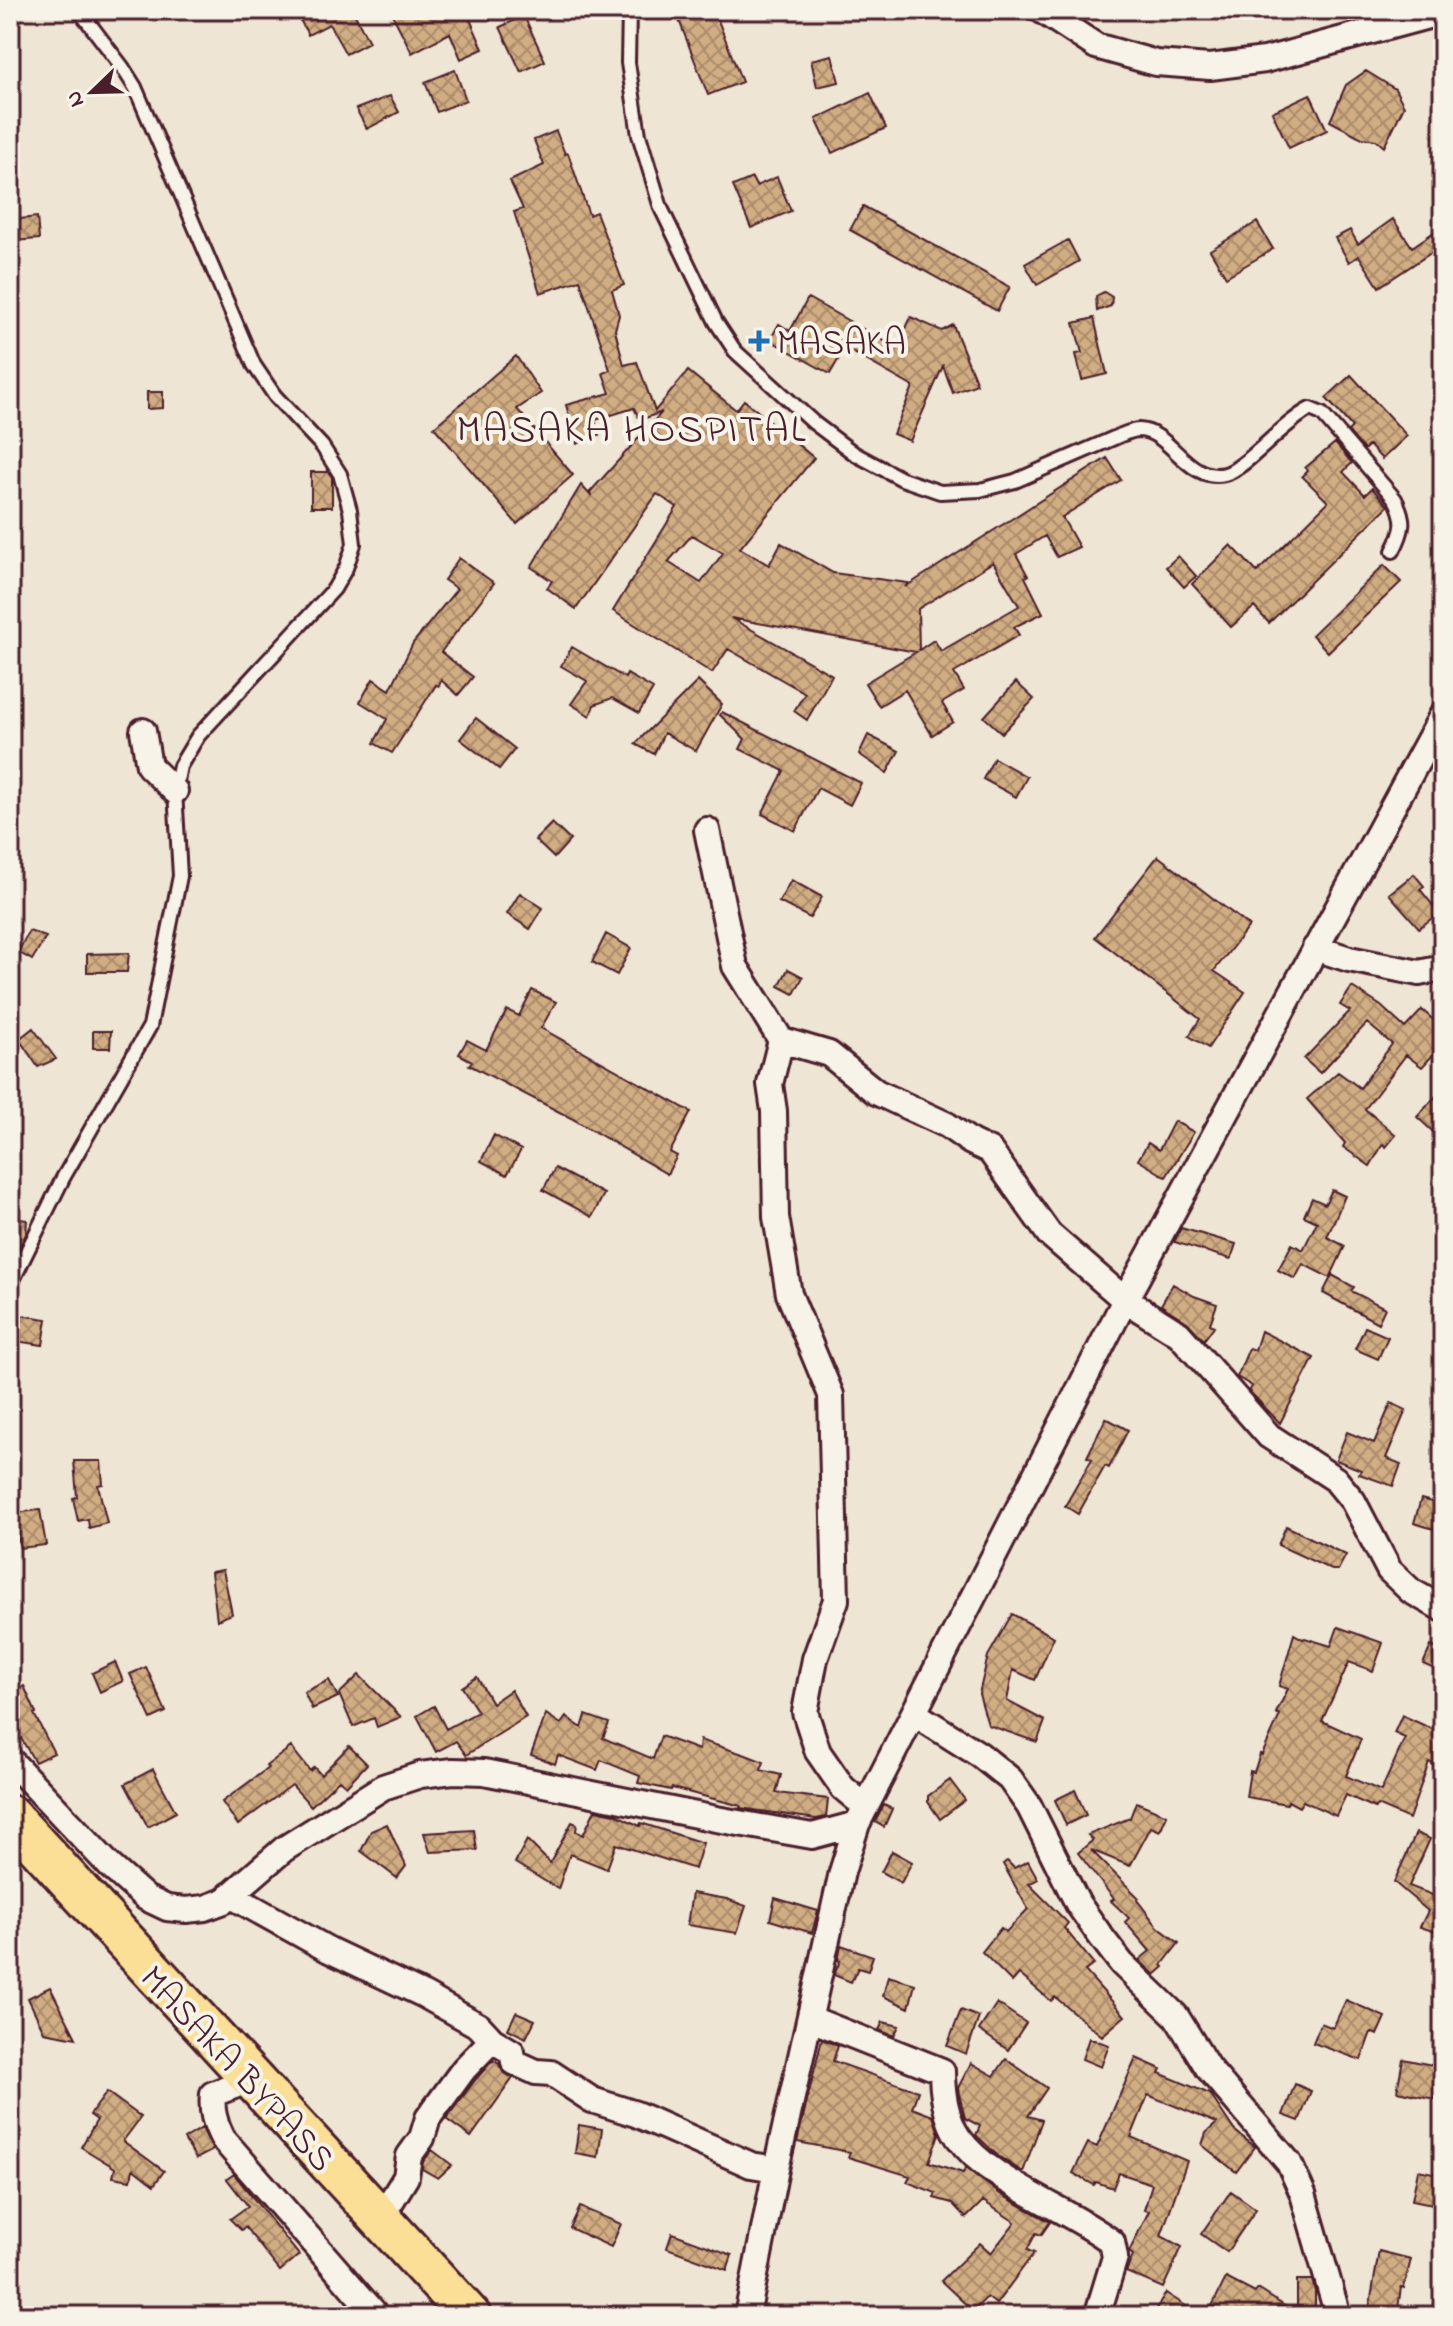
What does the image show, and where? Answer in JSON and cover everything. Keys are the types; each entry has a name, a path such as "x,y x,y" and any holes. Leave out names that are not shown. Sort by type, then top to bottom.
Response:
{"highway":[{"name":"MASAKA BYPASS","path":"10,1816 470,2316"}],"street":[{"path":"1041,10 1096,46 1156,63 1210,67 1265,60 1443,12"},
{"path":"747,2316 842,1872 861,1816 1125,1300 1443,714"},
{"path":"143,731 149,766 175,791"},
{"path":"707,830 735,966 781,1040 829,1054 876,1092 947,1125 990,1151 1049,1234 1125,1300 1179,1334 1269,1436 1335,1479 1353,1501 1389,1570 1411,1591 1443,1609"},
{"path":"1315,948 1349,959 1419,973 1443,968"},
{"path":"781,1040 770,1084 774,1111 776,1217 789,1294 831,1395 836,1600 815,1659 805,1712 818,1752 861,1816"},
{"path":"915,1714 980,1755 1010,1779 1029,1806 1078,1904 1102,1938 1122,1964 1176,2016 1208,2068 1289,2163 1303,2194 1338,2316"},
{"path":"10,1760 110,1866 146,1898 167,1908 186,1910 205,1908 230,1895 284,1849 383,1787 420,1775 453,1771 484,1772 812,1836 861,1816"},
{"path":"812,1836 842,1872"},
{"path":"230,1895 282,1926 424,1995 479,2026 492,2040 512,2052 514,2062 536,2072 551,2073 592,2100 636,2114 751,2165 776,2169"},
{"path":"811,2019 942,2071 942,2094 956,2135 980,2163 1112,2242 1115,2257 1097,2316"},
{"path":"397,2237 385,2211 406,2177 409,2156 422,2138 428,2118 464,2069 492,2040"},
{"path":"250,2080 213,2094 211,2107 223,2139 377,2316"}],"lane":[{"path":"10,1286 63,1178 150,1026 180,876 175,791 180,766 198,736 334,589 346,568 354,544 350,510 340,474 322,446 275,396 254,365 135,87 79,10"},
{"path":"629,10 628,63 639,135 661,208 716,322 735,351 814,423 855,454 902,479 940,492 980,490 1015,481 1139,430 1154,435 1197,470 1214,476 1230,473 1295,417 1310,409 1322,414 1395,499 1403,514 1404,529 1393,551"}],"building":[{"path":"295,10 355,10 369,42 346,54 329,24 308,35"},
{"path":"390,10 466,10 483,49 461,59 450,33 412,53"},
{"path":"705,10 714,10 742,82 708,95 679,20"},
{"path":"524,16 545,61 521,72 500,27"},
{"path":"832,55 839,82 817,87 811,60"},
{"path":"455,70 466,100 437,112 425,82"},
{"path":"1366,71 1395,89 1404,106 1384,147 1376,140 1362,138 1330,121 1346,85"},
{"path":"870,93 886,128 832,153 816,119"},
{"path":"1310,94 1327,130 1289,148 1272,112"},
{"path":"390,96 399,112 367,129 356,109"},
{"path":"556,131 565,154 568,153 589,215 596,212 624,285 612,290 619,315 615,330 624,365 637,362 655,411 688,371 736,410 744,400 814,458 740,548 769,565 781,543 833,573 908,583 905,587 1107,458 1121,480 1062,517 1079,547 1057,557 1045,536 1016,554 1043,613 1014,627 1019,635 954,673 964,690 942,703 953,722 932,735 905,690 879,706 865,683 916,652 731,618 832,675 807,720 794,711 805,693 728,649 712,673 613,611 677,507 657,494 576,609 547,588 552,581 531,567 581,485 591,496 590,492 662,412 640,420 634,408 595,420 599,435 577,444 566,405 610,393 603,373 610,370 580,280 540,293 514,212 523,209 510,181 544,165 534,140","holes":["692,535 723,553 701,583 668,562","993,562 1019,606 941,651 934,640 919,650 918,609"]},
{"path":"777,177 791,211 751,228 733,186 752,178 756,186"},
{"path":"863,206 1010,287 997,311 850,230"},
{"path":"37,217 39,239 13,241 11,220"},
{"path":"1393,219 1412,247 1443,226 1443,245 1379,287 1359,256 1349,262 1335,238 1350,230 1358,244"},
{"path":"1257,222 1273,249 1226,277 1210,250"},
{"path":"1068,240 1079,261 1037,285 1025,264"},
{"path":"1104,292 1112,297 1111,306 1097,311 1096,296"},
{"path":"808,298 897,348 911,317 942,331 953,325 977,384 953,393 943,366 910,441 893,434 913,387 845,348 830,374 770,340 779,324 790,331"},
{"path":"1094,318 1107,374 1082,380 1076,354 1082,353 1074,323"},
{"path":"516,356 541,393 517,409 573,475 517,524 434,427"},
{"path":"1351,375 1407,436 1382,459 1369,445 1364,450 1348,431 1352,427 1326,398"},
{"path":"147,392 163,392 163,408 147,409"},
{"path":"1335,443 1352,463 1343,472 1365,495 1372,488 1388,506 1269,623 1254,607 1231,627 1192,584 1231,545 1257,572 1328,502 1302,476 1307,471 1305,468"},
{"path":"311,472 328,472 332,477 332,507 311,507"},
{"path":"1178,556 1196,576 1184,587 1166,567"},
{"path":"459,558 494,583 441,652 473,677 458,695 441,680 392,753 374,743 387,719 360,702 373,679 390,690 413,643 457,589 444,580"},
{"path":"1384,565 1401,582 1328,652 1312,635"},
{"path":"572,647 625,678 627,674 653,689 639,713 612,698 594,705 590,716 571,704 587,681 561,666"},
{"path":"698,681 722,704 696,751 664,733 654,754 635,744"},
{"path":"1016,682 1034,699 1002,733 984,717"},
{"path":"722,712 861,783 850,805 818,788 795,831 762,814 784,771 740,749 745,739 720,715"},
{"path":"476,718 515,749 499,769 460,739"},
{"path":"868,735 899,751 887,773 859,754"},
{"path":"994,758 1027,777 1016,797 983,779"},
{"path":"552,823 570,840 554,858 535,840"},
{"path":"1158,856 1249,926 1214,971 1245,992 1208,1048 1189,1036 1200,1019 1095,937"},
{"path":"1414,874 1424,886 1420,889 1439,913 1419,928 1389,894"},
{"path":"791,880 822,897 810,918 779,902"},
{"path":"520,893 543,908 530,929 507,914"},
{"path":"29,931 46,937 32,960 18,952"},
{"path":"606,934 631,948 617,975 592,962"},
{"path":"129,953 127,972 87,972 87,954"},
{"path":"788,969 803,977 794,994 779,986"},
{"path":"1352,987 1381,1006 1405,1028 1422,1010 1443,1028 1443,1044 1422,1067 1406,1055 1365,1109 1396,1135 1386,1147 1383,1144 1370,1166 1343,1147 1345,1143 1307,1099 1338,1072 1360,1088 1392,1044 1367,1023 1320,1073 1304,1059 1350,1011 1340,1005"},
{"path":"532,990 556,1002 541,1028 691,1112 670,1152 677,1156 667,1174 571,1118 469,1065 472,1061 459,1054 467,1040 486,1050 507,1010 519,1016"},
{"path":"33,1028 56,1059 38,1067 19,1039"},
{"path":"93,1031 111,1031 110,1048 93,1048"},
{"path":"1443,1088 1443,1141 1417,1117"},
{"path":"1174,1121 1194,1132 1166,1177 1138,1160 1148,1143 1159,1150"},
{"path":"494,1135 521,1150 507,1175 481,1161"},
{"path":"555,1168 604,1194 592,1217 543,1190"},
{"path":"1332,1190 1345,1196 1327,1237 1345,1246 1330,1278 1303,1264 1295,1279 1278,1270 1292,1244 1303,1250 1317,1222 1304,1216 1312,1198 1325,1204"},
{"path":"10,1218 27,1220 26,1234 10,1266"},
{"path":"1181,1228 1236,1244 1231,1259 1174,1242"},
{"path":"1332,1275 1354,1287 1351,1291 1385,1308 1378,1323 1323,1293"},
{"path":"1173,1284 1217,1304 1210,1324 1214,1326 1204,1340 1187,1322 1161,1305"},
{"path":"19,1315 47,1319 43,1345 15,1341"},
{"path":"1365,1327 1388,1337 1378,1359 1355,1349"},
{"path":"1261,1331 1314,1358 1280,1423 1249,1391 1252,1386 1237,1377 1249,1348 1255,1350"},
{"path":"1391,1403 1406,1410 1386,1458 1401,1464 1393,1486 1359,1474 1361,1470 1336,1460 1347,1432 1374,1443"},
{"path":"1106,1418 1128,1430 1109,1468 1105,1466 1078,1514 1065,1506 1092,1459 1087,1457"},
{"path":"74,1461 101,1461 103,1484 98,1485 107,1523 89,1528 88,1519 78,1521 73,1498 77,1497"},
{"path":"1421,1499 1443,1505 1443,1532 1414,1523"},
{"path":"40,1510 46,1545 20,1548 13,1513"},
{"path":"1286,1526 1346,1555 1338,1570 1278,1545"},
{"path":"223,1570 232,1614 217,1620 211,1572"},
{"path":"1012,1614 1054,1637 1035,1680 1013,1670 1007,1701 1045,1721 1037,1742 988,1725 979,1694 988,1656"},
{"path":"1338,1627 1383,1643 1373,1671 1349,1662 1322,1721 1361,1739 1346,1776 1381,1791 1405,1738 1394,1733 1402,1715 1443,1734 1443,1754 1437,1766 1429,1762 1409,1819 1346,1795 1336,1816 1303,1801 1299,1807 1288,1801 1287,1804 1246,1797 1250,1771 1254,1772 1262,1755 1288,1689 1279,1686 1294,1634 1331,1646"},
{"path":"1431,1646 1443,1651 1443,1673 1423,1664"},
{"path":"115,1662 123,1681 100,1692 92,1673"},
{"path":"146,1667 166,1712 151,1719 130,1674"},
{"path":"359,1675 401,1717 377,1727 374,1718 353,1727 339,1694"},
{"path":"477,1677 492,1703 511,1690 526,1717 466,1755 456,1741 436,1752 417,1716 434,1706 446,1729 478,1712 462,1687"},
{"path":"329,1680 338,1697 312,1709 304,1692"},
{"path":"24,1686 54,1753 35,1762 10,1720 10,1693"},
{"path":"546,1714 561,1724 566,1717 582,1728 586,1715 609,1723 603,1738 653,1759 661,1736 699,1750 700,1740 746,1755 764,1762 761,1770 781,1775 776,1793 828,1799 826,1817 816,1819 740,1808 672,1788 638,1783 640,1776 601,1760 597,1770 558,1755 555,1764 531,1755"},
{"path":"349,1746 367,1764 346,1786 339,1780 311,1806 292,1785 238,1825 222,1802 291,1747 310,1771 314,1767 321,1775"},
{"path":"153,1769 176,1812 148,1827 125,1784"},
{"path":"950,1780 965,1800 940,1819 928,1802 928,1796"},
{"path":"1075,1790 1086,1815 1066,1825 1055,1800"},
{"path":"1136,1802 1167,1815 1160,1831 1151,1827 1130,1866 1091,1850 1139,1898 1137,1900 1158,1927 1179,1943 1155,1975 1139,1960 1150,1951 1125,1922 1129,1918 1111,1901 1114,1899 1078,1853 1093,1840 1088,1835 1130,1818"},
{"path":"884,1805 892,1809 884,1827 875,1822"},
{"path":"595,1810 703,1843 695,1869 616,1844 607,1869 570,1854 558,1889 515,1863 527,1840 550,1863 572,1822 577,1824 576,1831 583,1835"},
{"path":"387,1824 406,1866 397,1878 361,1851 371,1831"},
{"path":"474,1830 477,1850 430,1852 424,1833"},
{"path":"1416,1833 1430,1839 1409,1886 1435,1896 1443,1880 1443,1923 1441,1921 1436,1932 1420,1927 1428,1911 1394,1882"},
{"path":"892,1851 912,1862 901,1883 881,1872"},
{"path":"1007,1861 1014,1868 1028,1861 1038,1879 1029,1884 1068,1923 1064,1928 1094,1964 1085,1971 1125,2016 1102,2036 1055,1997 1051,2001 1019,1974 1012,1982 982,1952 1001,1928 1006,1932 1028,1909 1003,1864"},
{"path":"692,1893 746,1906 737,1933 687,1925"},
{"path":"775,1898 818,1911 812,1933 770,1920"},
{"path":"841,1945 873,1956 868,1971 858,1968 851,1982 834,1975 840,1961"},
{"path":"888,1976 915,1984 909,2008 883,1996"},
{"path":"50,1987 76,2038 44,2032 28,1998"},
{"path":"1346,2000 1385,2017 1377,2035 1371,2032 1361,2060 1313,2043 1321,2023 1333,2028"},
{"path":"997,2003 1026,2023 1008,2050 979,2030"},
{"path":"961,2010 979,2017 966,2054 947,2046"},
{"path":"516,2012 535,2020 526,2038 508,2029"},
{"path":"883,2022 899,2026 894,2036 879,2030"},
{"path":"1089,2038 1109,2045 1101,2067 1082,2059"},
{"path":"822,2039 838,2046 833,2061 918,2091 912,2108 933,2116 939,2134 929,2162 963,2173 966,2168 1000,2194 1050,2222 1041,2235 1036,2233 1027,2250 1034,2253 996,2304 987,2297 973,2311 941,2281 980,2243 991,2253 1015,2222 983,2201 966,2218 952,2203 934,2198 936,2193 907,2182 910,2176 848,2157 850,2152 797,2142"},
{"path":"1136,2058 1161,2069 1159,2073 1210,2094 1234,2130 1255,2147 1236,2172 1202,2145 1206,2133 1217,2123 1148,2095 1131,2137 1187,2161 1161,2236 1182,2247 1163,2288 1126,2272 1133,2255 1129,2252 1149,2211 1144,2210 1152,2184 1119,2173 1113,2188 1096,2182 1094,2185 1073,2173 1088,2143 1097,2147"},
{"path":"1006,2059 1047,2088 1028,2116 1042,2120 1023,2172 998,2156 976,2135 980,2126 965,2118 958,2088 971,2063 994,2076"},
{"path":"1403,2059 1442,2067 1435,2099 1397,2091"},
{"path":"493,2060 513,2078 471,2137 446,2119"},
{"path":"1295,2084 1311,2091 1299,2121 1283,2115"},
{"path":"107,2092 141,2117 123,2141 164,2171 154,2185 133,2169 131,2180 113,2177 115,2168 81,2147 97,2120 90,2115"},
{"path":"579,2125 602,2129 598,2157 575,2153"},
{"path":"202,2128 213,2150 196,2159 184,2139"},
{"path":"432,2150 452,2165 438,2178 422,2169"},
{"path":"1418,2170 1443,2175 1443,2206 1412,2200"},
{"path":"234,2174 299,2255 280,2271 245,2227 241,2230 230,2219 248,2206 227,2179"},
{"path":"1231,2191 1256,2209 1227,2252 1201,2234"},
{"path":"580,2207 621,2224 611,2247 570,2228"},
{"path":"672,2233 732,2255 727,2270 667,2248"},
{"path":"1379,2251 1411,2259 1404,2288 1401,2287 1397,2316 1368,2316"},
{"path":"1226,2278 1255,2293 1258,2289 1297,2314 1297,2280 1312,2280 1315,2316 1207,2316"},
{"path":"1166,2293 1201,2316 1168,2316 1156,2309"}],"place":[{"name":"MASAKA","path":"759,341"}],"district":[{"name":"MASAKA HOSPITAL","path":"632,427"}]}
